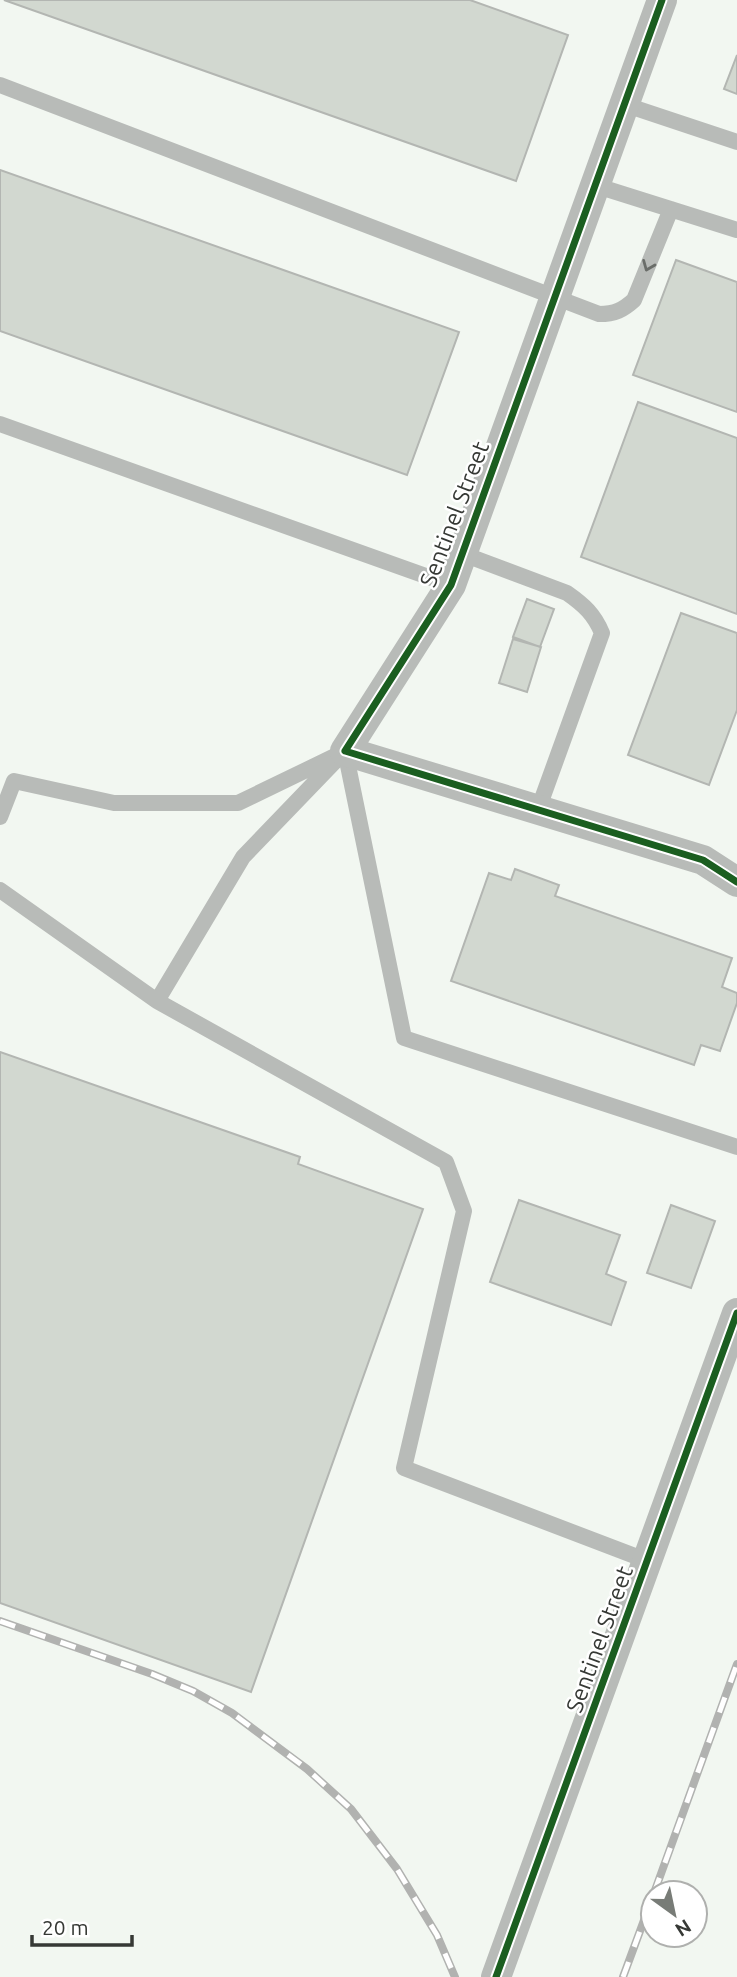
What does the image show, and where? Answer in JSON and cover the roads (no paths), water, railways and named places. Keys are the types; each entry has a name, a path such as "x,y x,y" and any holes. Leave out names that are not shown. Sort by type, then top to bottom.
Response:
{"street":[{"name":"Sentinel Street","path":"345,751 452,585 662,0"},
{"path":"345,751 703,860 737,882"},
{"name":"Sentinel Street","path":"496,1977 737,1313"}],"lane":[{"path":"0,85 599,314 613,314 626,308 634,300 671,209"},
{"path":"623,104 737,142"},
{"path":"594,185 737,230"},
{"path":"0,424 452,585"},
{"path":"463,554 567,593 594,615 602,633 538,810"},
{"path":"0,817 14,781 114,803 238,803 345,751"},
{"path":"157,1001 243,858 345,751"},
{"path":"345,751 404,1038 737,1147"},
{"path":"0,890 157,1001 446,1161 464,1210 404,1468 648,1561"}],"railway":[{"path":"0,1621 193,1691 232,1713 307,1769 351,1809 397,1869 437,1935 455,1977"},
{"path":"659,1879 737,1664"},
{"path":"623,1977 639,1934"}]}
